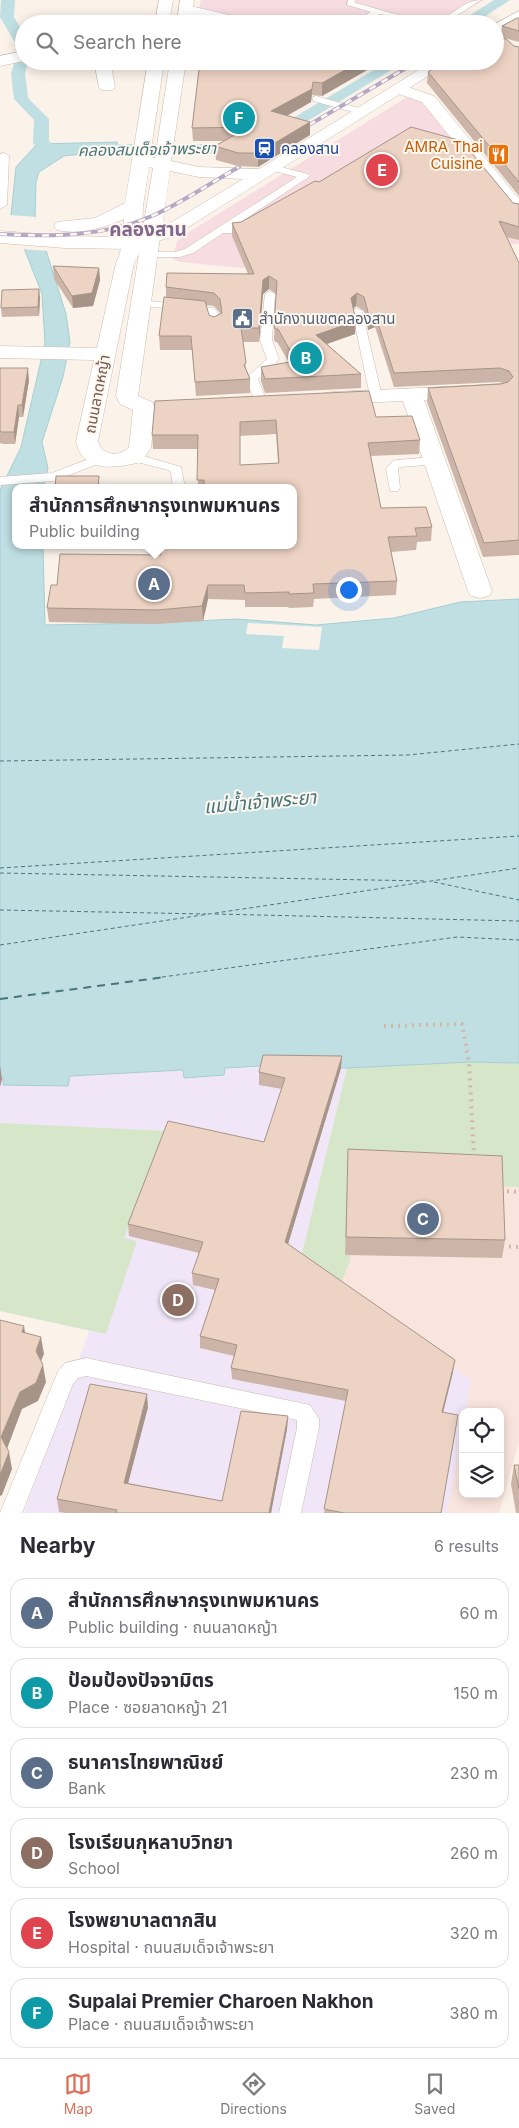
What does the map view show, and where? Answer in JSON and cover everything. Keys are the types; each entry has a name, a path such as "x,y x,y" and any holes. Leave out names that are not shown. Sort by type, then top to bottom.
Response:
{"main road":[{"path":"164,15 166,0"},
{"path":"186,11 206,15"},
{"path":"504,32 519,15"},
{"path":"0,61 15,57"},
{"path":"104,70 107,87"},
{"name":"ถนนลาดหญ้า","path":"155,70 134,206 141,242 141,303 127,396 133,403 154,407 140,448 133,457 120,460 98,459 89,451 88,441 104,354 124,263 141,242 164,154 177,70"},
{"path":"0,222 66,234 141,242 184,224 430,70"},
{"path":"399,89 428,99 519,211"},
{"path":"142,152 164,154 215,173 267,171"},
{"path":"66,234 113,218 134,206"},
{"path":"66,234 111,253 124,263"},
{"path":"0,352 104,354"},
{"path":"309,400 489,391"},
{"path":"412,395 480,591"}],"lane":[{"path":"352,0 350,3 356,6 398,15"},
{"path":"452,15 477,0"},
{"path":"371,15 380,11"},
{"path":"316,99 363,112"},
{"path":"0,157 4,156 0,222"},
{"path":"141,242 176,255 189,251 305,176 267,171"},
{"path":"222,230 236,232 261,217"},
{"path":"261,402 252,378 269,365 273,359 266,340 270,294"},
{"path":"141,303 210,310 213,313 215,326"},
{"path":"357,311 376,396"},
{"path":"133,457 177,470 179,484"},
{"path":"0,481 54,477 98,459"},
{"path":"394,488 392,468 397,464 435,461"},
{"path":"150,549 156,552 165,552 169,549"},
{"path":"11,1513 65,1378 72,1370 86,1368 303,1412 308,1419 308,1428 290,1513"}],"path":[{"path":"384,1026 462,1024 469,1062 474,1163"},
{"path":"500,1191 519,1192"},
{"path":"502,1246 519,1247"}],"shaded area":[{"path":"201,0 484,0 458,15 223,15 199,9"},
{"path":"407,97 419,99 431,111 519,230 519,244 240,268 180,262 172,258 177,242 181,237"},
{"path":"519,1063 519,1442 504,1495 504,1408 466,1408 471,1380 339,1288 347,1068"},
{"path":"260,1066 347,1068 300,1261 471,1380 466,1408 459,1408 459,1448 447,1513 24,1513 89,1331 0,1311 0,1077 4,1077 4,1085 68,1086 70,1076 184,1070 185,1078 224,1075 224,1068"},
{"path":"459,1448 459,1498 503,1498 499,1513 447,1513"}],"green space":[{"path":"469,1062 519,1063 519,1187 355,1180 350,1261 339,1288 300,1261 347,1068"},
{"path":"0,1123 167,1131 124,1238 137,1241 106,1334 0,1311"}],"water":[{"name":"แม่น้ำเจ้าพระยา","path":"117,142 118,150 64,156 39,172 36,182 35,215 66,314 70,342 63,377 42,442 48,468 45,484 12,484 12,549 43,549 45,625 237,619 316,625 394,618 460,602 519,599 519,1063 469,1062 347,1068 260,1066 225,1068 224,1075 184,1078 183,1070 70,1076 68,1086 3,1085 3,1078 0,1077 0,490 21,447 45,343 42,294 11,215 16,167 37,144"}],"pier":[{"path":"8,215 38,217 48,251 21,249"},
{"path":"248,623 322,627 319,650 282,648 284,636 246,634"}],"building":[{"path":"519,18 519,31 504,27"},
{"path":"504,39 514,46 519,47 519,182 428,72 431,70 504,70"},
{"path":"199,70 345,70 322,83 313,82 312,89 271,111 310,122 258,153 238,153 215,146 249,127 192,128"},
{"path":"411,127 462,141 513,203 519,204 519,227 499,221 519,263 519,540 484,543 428,388 501,384 508,382 513,377 509,371 500,368 394,373 375,314 369,316 364,297 357,293 351,298 356,321 316,335 361,374 265,379 261,367 296,361 278,329 275,329 274,326 277,281 269,276 263,280 259,328 241,328 246,362 244,365 250,379 195,382 191,336 159,336 164,297 205,301 209,315 214,317 222,313 220,299 214,293 166,287 167,273 254,274 232,223 241,222 315,181 319,182"},
{"path":"53,266 99,268 92,293 72,296"},
{"path":"39,289 38,307 1,308 2,290"},
{"path":"0,368 28,368 22,405 18,405 14,432 0,431"},
{"path":"369,391 376,417 412,416 420,440 368,443 381,508 426,507 432,527 415,528 417,536 388,537 397,581 313,584 314,593 289,594 289,592 245,593 244,585 208,585 202,606 157,610 47,608 51,585 57,585 60,554 161,555 160,549 297,549 297,484 204,484 204,480 197,480 198,435 152,435 155,401","holes":["276,420 279,463 240,465 240,422"]},
{"path":"56,476 99,476 98,484 55,484"},
{"path":"263,1055 342,1056 285,1242 455,1360 442,1412 458,1415 441,1513 344,1513 324,1509 348,1390 231,1368 237,1345 200,1336 219,1279 192,1273 203,1242 128,1224 168,1121 264,1142 285,1078 259,1072"},
{"path":"348,1149 502,1156 505,1240 346,1237"},
{"path":"0,1320 24,1326 22,1332 41,1337 36,1351 43,1365 36,1383 20,1392 1,1437 9,1452 0,1475"},
{"path":"90,1384 147,1394 124,1483 222,1501 241,1411 288,1416 269,1513 116,1513 117,1510 57,1499"},
{"path":"514,1465 519,1465 519,1489"}],"waterway":[{"name":"คลองสาน","path":"8,0 7,17 15,31"},
{"name":"คลองสมเด็จเจ้าพระยา","path":"478,15 503,0"},
{"name":"คลองสาน","path":"19,70 21,99 42,119 41,143 53,152 35,164"},
{"name":"คลองสมเด็จเจ้าพระยา","path":"84,149 216,149 265,141 384,70"}],"ferry route":[{"path":"0,761 408,755 519,744"},
{"path":"0,868 519,836"},
{"path":"0,945 519,868"},
{"path":"0,873 425,881"},
{"path":"434,882 519,900"},
{"path":"0,910 206,914"},
{"path":"215,914 519,921"},
{"path":"155,978 457,937 519,940"},
{"path":"0,999 165,977"}],"railway":[{"path":"297,132 403,70"},
{"path":"0,234 77,234 96,232 133,223 174,205 239,167"}],"place":[{"name":"Supalai Premier Charoen Nakhon","path":"239,118"},
{"name":"คลองสาน","path":"265,148"},
{"name":"AMRA Thai Cuisine","path":"499,155"},
{"name":"โรงพยาบาลตากสิน","path":"382,170"},
{"name":"สำนักงานเขตคลองสาน","path":"243,318"},
{"name":"ป้อมป้องปัจจามิตร","path":"306,358"},
{"name":"สำนักการศึกษากรุงเทพมหานคร","path":"154,584"},
{"name":"ธนาคารไทยพาณิชย์","path":"423,1219"},
{"name":"โรงเรียนกุหลาบวิทยา","path":"178,1300"}],"district":[{"name":"คลองสาน","path":"148,229"}]}
